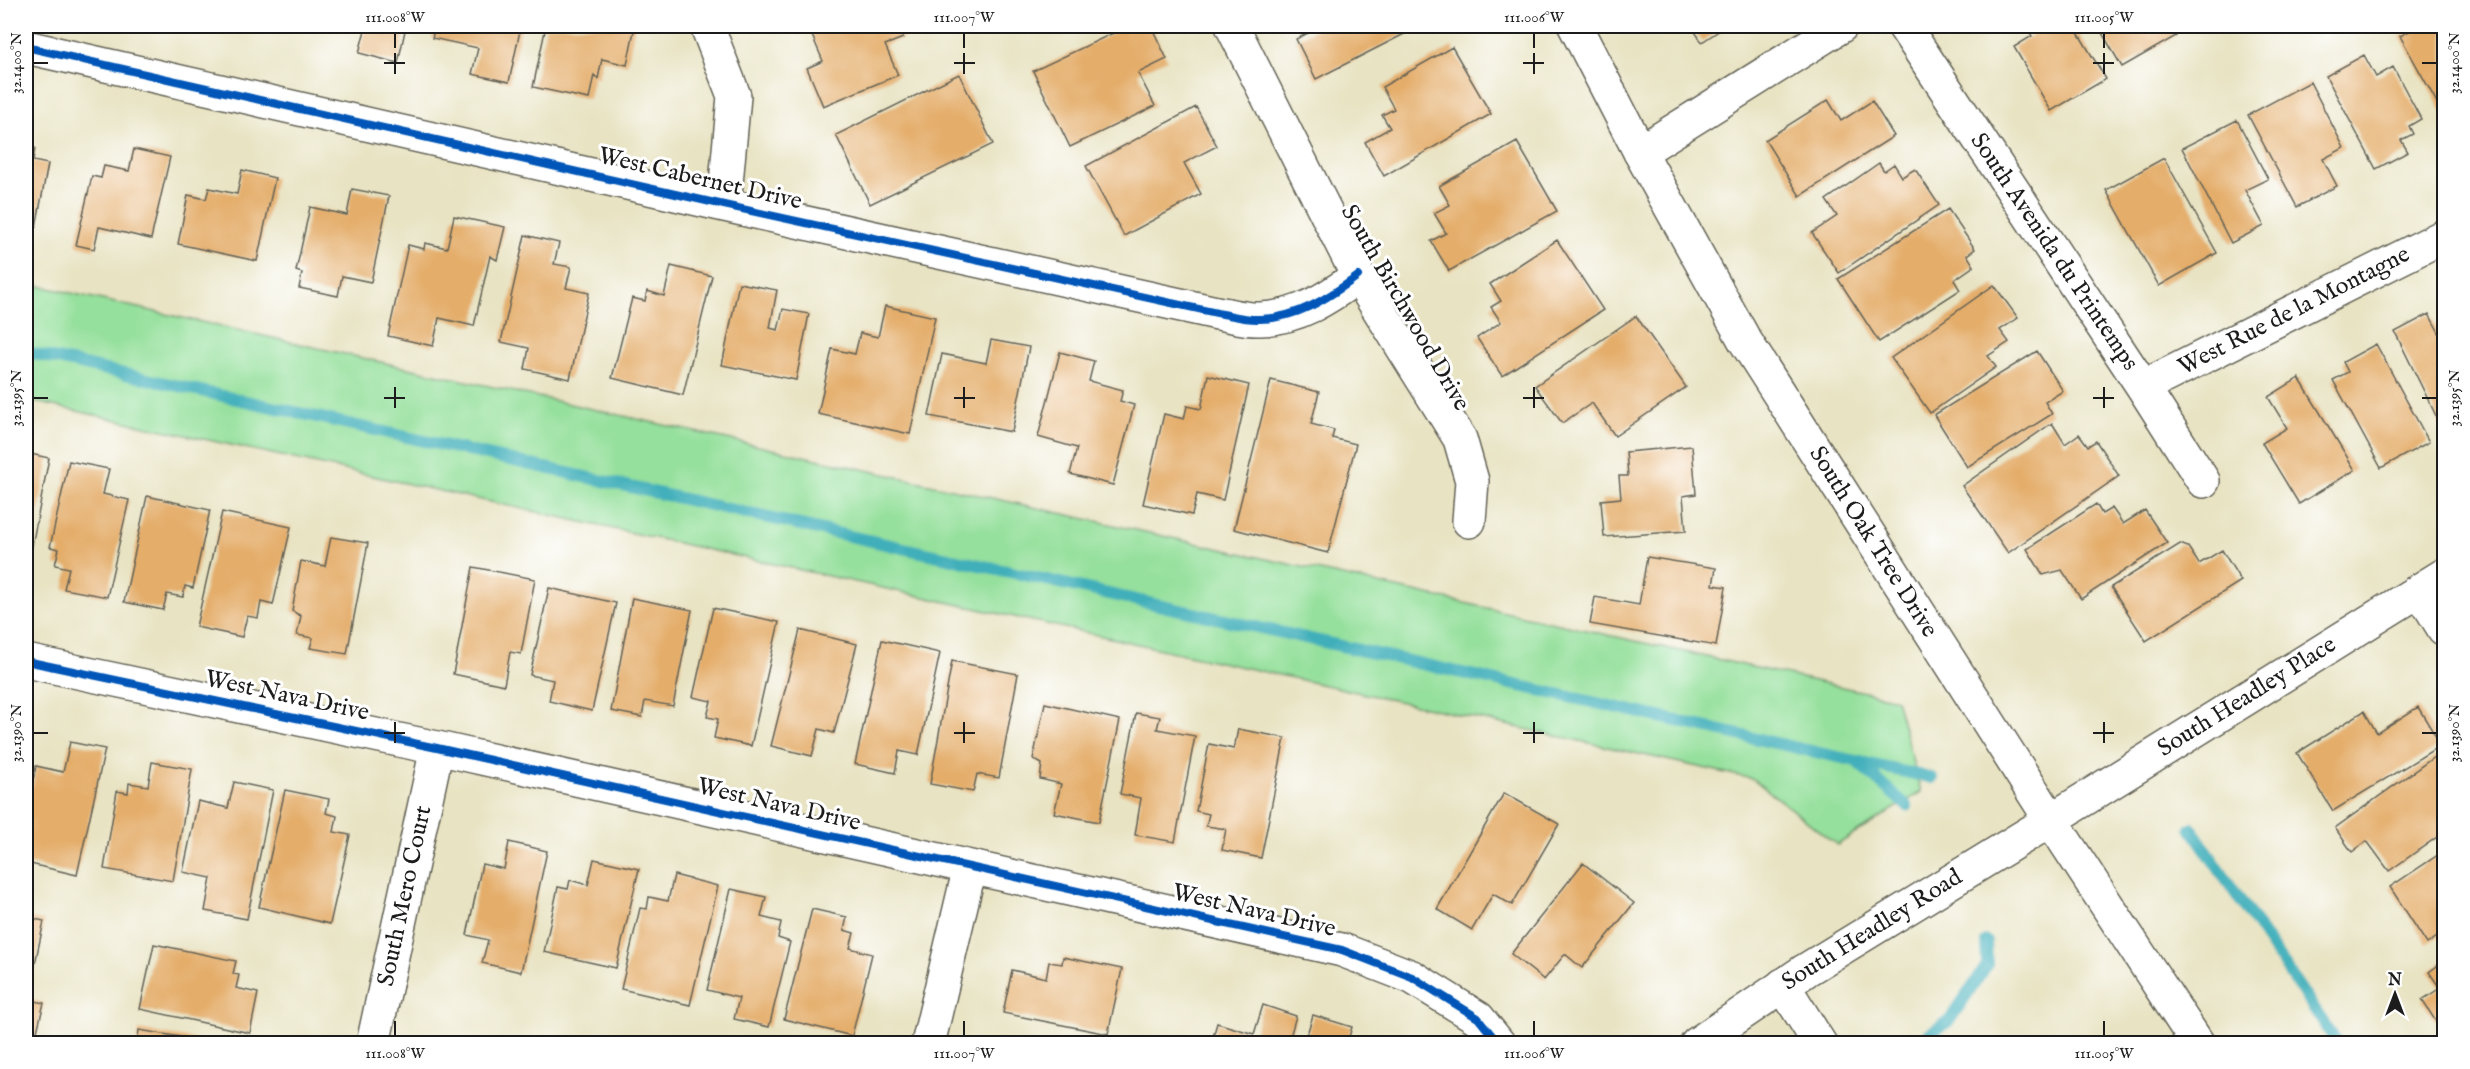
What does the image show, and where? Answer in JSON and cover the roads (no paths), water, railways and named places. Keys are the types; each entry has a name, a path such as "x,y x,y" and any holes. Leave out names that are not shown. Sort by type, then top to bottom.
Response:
{"street":[{"path":"707,26 734,96 724,205"},
{"name":"South Birchwood Drive","path":"1232,26 1358,276 1460,440 1472,481 1469,521"},
{"name":"South Oak Tree Drive","path":"1575,26 1640,152 1744,339 2050,820 2198,1044"},
{"path":"1640,152 1841,26"},
{"name":"South Avenida du Printemps","path":"1904,26 2203,481"},
{"name":"West Cabernet Drive","path":"26,47 724,205 1217,313 1258,320 1292,315 1325,300 1358,276"},
{"name":"West Rue de la Montagne","path":"2143,387 2445,236"},
{"path":"2432,582 2445,629"},
{"name":"South Headley Place","path":"2050,820 2432,582"},
{"name":"West Nava Drive","path":"26,661 437,748 1342,950 1412,977 1478,1018 1499,1044"},
{"name":"South Mero Court","path":"373,1044 437,748"},
{"name":"South Headley Road","path":"1697,1044 1783,985 2050,820"},
{"path":"928,1044 970,867"},
{"path":"1783,985 1820,1044"}],"waterway":[{"path":"26,352 1932,778"},
{"path":"1858,763 1907,806"},
{"path":"2191,828 2338,1044"},
{"path":"1913,1044 1949,1021 1987,965 1986,941"}]}
